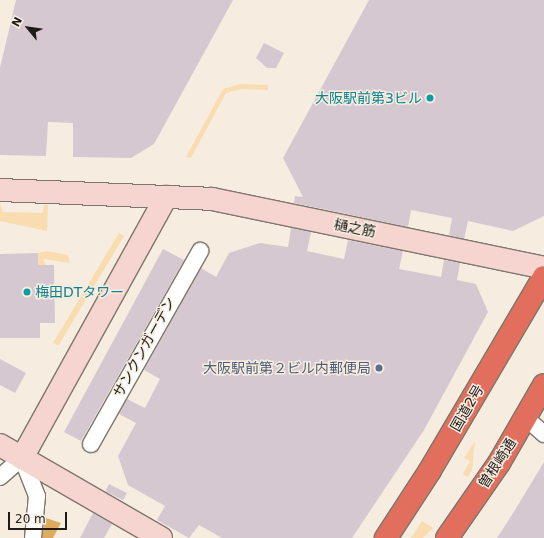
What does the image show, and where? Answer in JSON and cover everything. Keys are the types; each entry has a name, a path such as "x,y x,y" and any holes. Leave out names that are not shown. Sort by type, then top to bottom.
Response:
{"highway":[{"name":"国道2号","path":"386,538 430,472 544,277"},
{"name":"曽根崎通","path":"447,538 526,418 544,386"}],"street":[{"name":"樋之筋","path":"0,190 212,198 544,268"},
{"path":"0,476 22,458 166,197"},
{"name":"サンクンガーデン","path":"91,444 200,251"},
{"path":"526,418 544,434"},
{"path":"0,445 160,538"},
{"path":"22,458 37,496 33,538"}],"shaded area":[{"path":"240,84 268,85 268,90 241,89 226,93 191,158 186,157 223,89"},
{"path":"0,203 3,212 43,213 44,205 48,205 47,231 0,221"},
{"path":"119,233 124,236 58,346 53,343"},
{"path":"47,251 68,255 70,263 43,259 46,265 38,266 38,253"},
{"path":"475,441 472,470 468,477 463,474 470,461 464,458"},
{"path":"46,518 61,523 53,538 41,538"},
{"path":"422,521 433,528 423,538 411,538"}],"building":[{"path":"16,0 233,0 154,144 131,158 73,157 73,123 48,122 46,156 0,155 0,68"},
{"name":"大阪駅前第3ビル","path":"369,0 544,0 544,216 513,231 468,221 464,239 449,235 452,218 411,210 408,227 294,203 295,196 303,197 283,158"},
{"path":"264,43 284,53 276,68 267,68 256,58"},
{"path":"291,228 311,232 307,251 344,259 348,240 403,251 399,269 441,277 444,260 460,263 457,280 476,284 488,312 424,430 352,538 222,538 199,525 189,538 157,520 165,506 128,485 118,456 136,423 119,414 127,399 145,408 160,379 144,370 201,268 216,277 229,253 260,243 288,247"},
{"path":"163,249 184,260 81,441 64,432"},
{"name":"梅田DTタワー","path":"38,253 38,265 54,265 55,323 40,323 40,338 0,338 0,254"},
{"path":"0,359 26,373 15,393 0,385"},
{"path":"544,462 544,538 497,538 515,510"},
{"path":"109,484 127,493 123,500 105,491"},
{"path":"93,513 112,524 104,538 80,538"}],"place":[{"name":"大阪駅前第3ビル","path":"430,98"},
{"name":"梅田DTタワー","path":"27,292"},
{"name":"大阪駅前第２ビル内郵便局","path":"379,368"}]}
